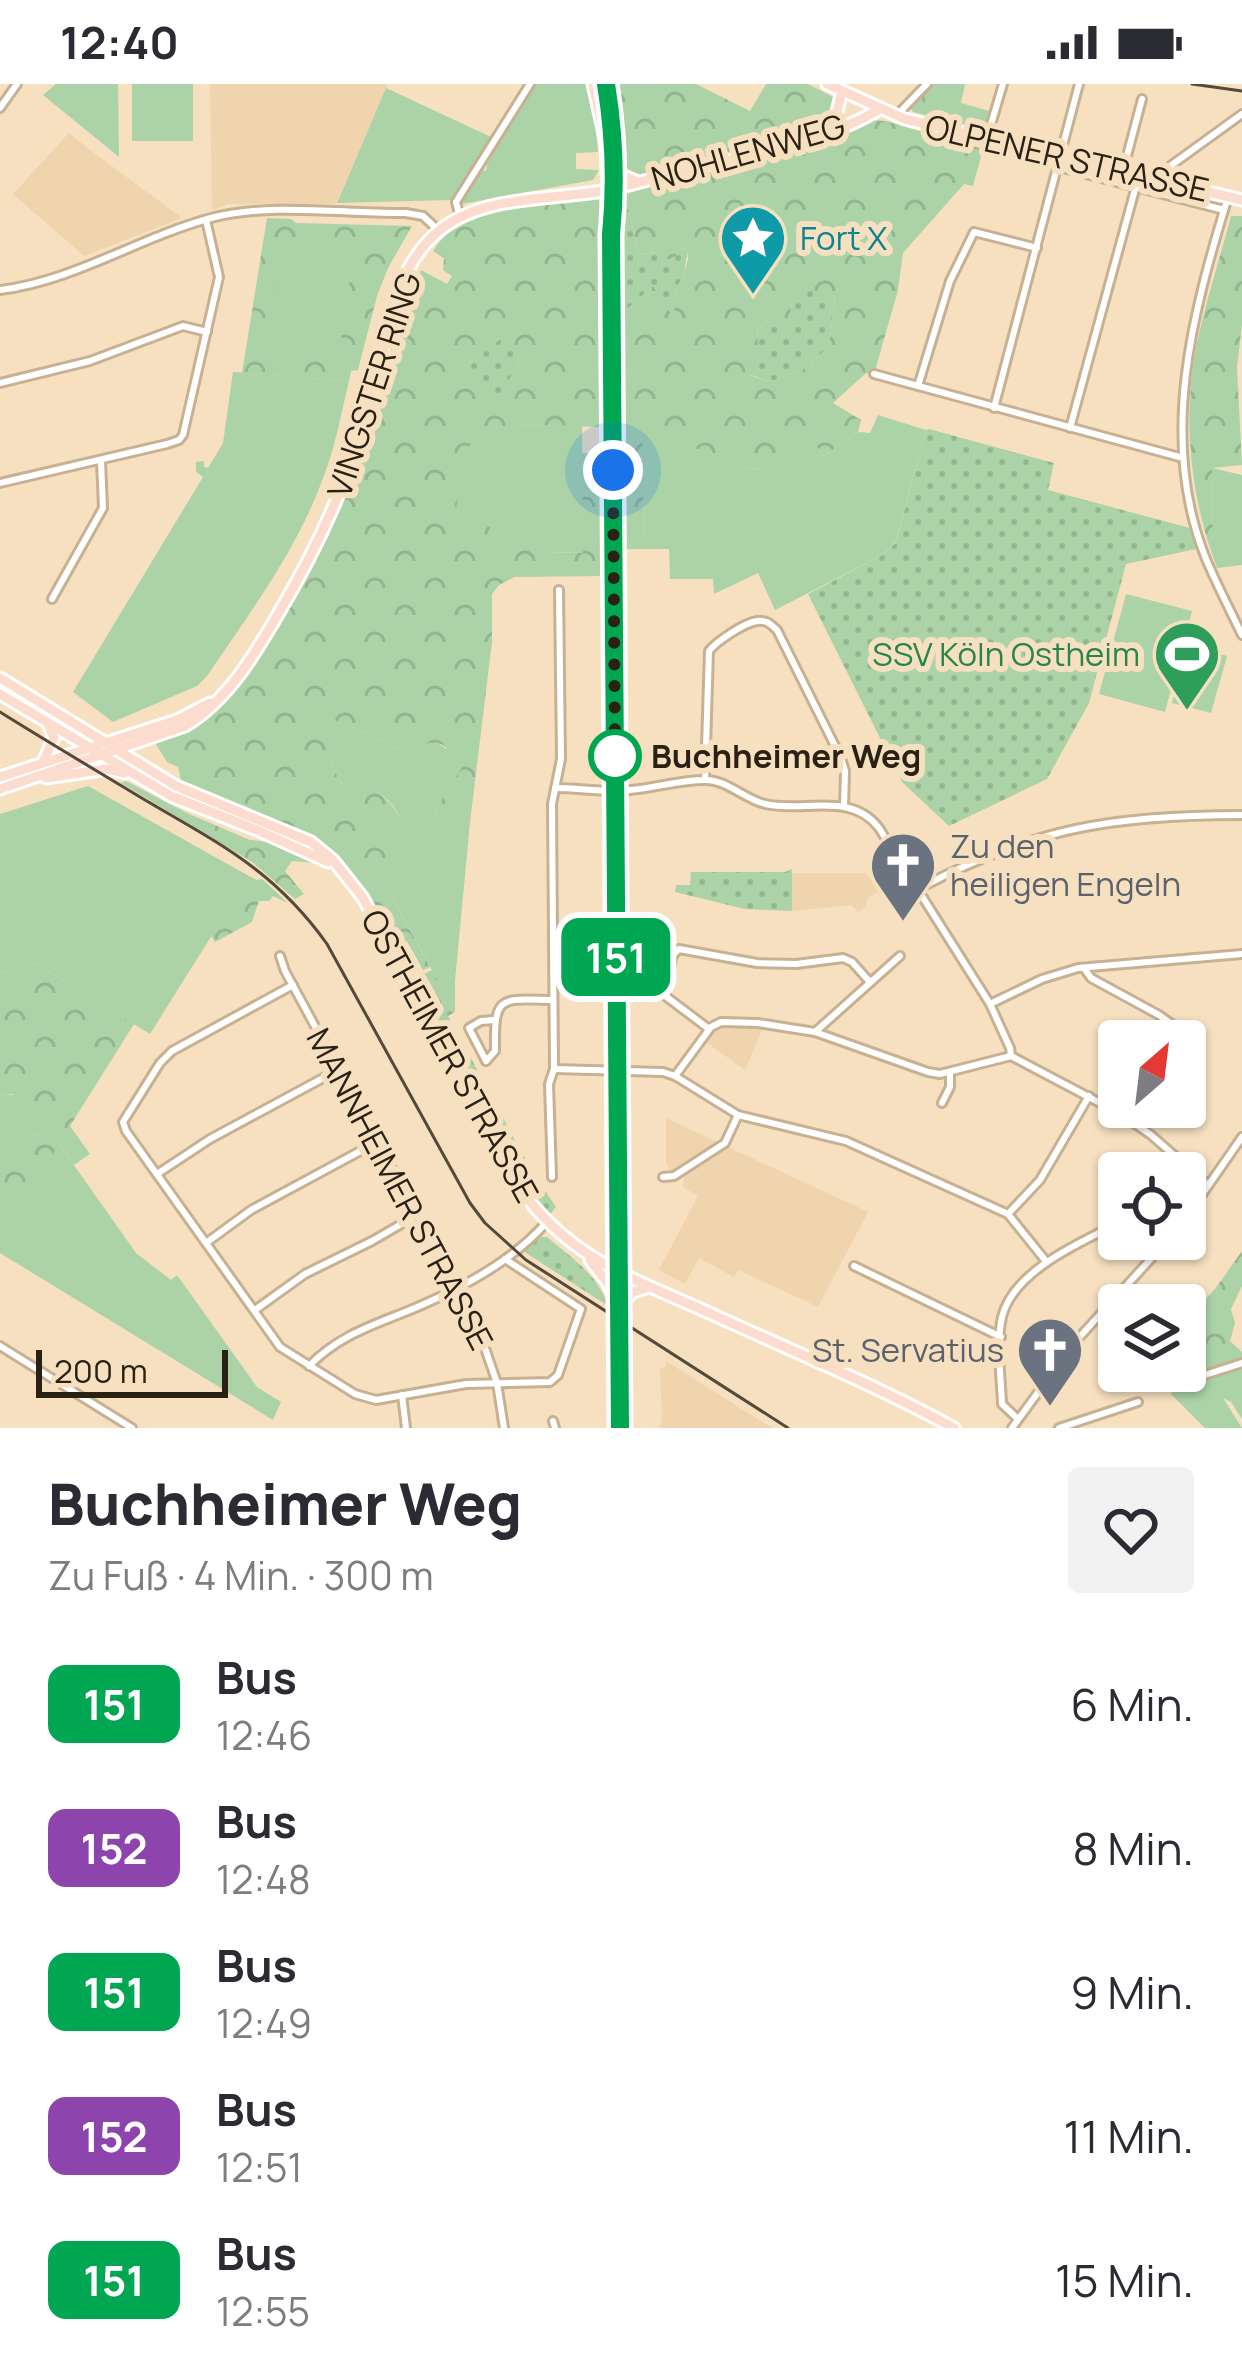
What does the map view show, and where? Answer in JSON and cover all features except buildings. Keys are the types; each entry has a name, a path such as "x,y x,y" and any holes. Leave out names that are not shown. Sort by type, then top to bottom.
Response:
{"main road":[{"path":"593,84 610,167 638,182"},
{"path":"606,84 620,1428"},
{"name":"OLPENER STRASSE","path":"827,84 896,116 1060,162 1123,171 1242,200"},
{"path":"824,135 836,116 842,91"},
{"name":"NOHLENWEG","path":"610,189 824,135 880,109"},
{"path":"589,193 610,167"},
{"name":"VINGSTER RING","path":"0,789 118,751 185,726 208,712 267,633 342,492 400,288 424,246 460,218 493,206 610,189"},
{"name":"OSTHEIMER STRASSE","path":"0,678 192,794 310,848 347,875 509,1172 546,1223 618,1273 954,1428"},
{"name":"OSTHEIMER STRASSE","path":"0,694 171,796 310,848"},
{"name":"VINGSTER RING","path":"0,776 177,720 220,697"},
{"path":"44,762 54,738 46,722"},
{"path":"23,781 107,769 133,775"},
{"path":"583,1251 605,1251 618,1234"},
{"path":"583,1251 619,1306"},
{"path":"619,1306 633,1292 650,1287"}],"street":[{"path":"0,108 17,84"},
{"path":"460,218 457,202 530,84"},
{"path":"896,116 927,84"},
{"path":"987,138 1003,84"},
{"path":"994,408 1079,84"},
{"path":"1123,171 1142,99"},
{"path":"1159,179 1162,172 1242,114"},
{"name":"OLPENER STRASSE","path":"1060,162 1224,210"},
{"path":"1070,428 1136,186"},
{"path":"1228,197 1186,359 1181,421 1192,509 1207,560 1242,635"},
{"path":"0,290 41,282 206,220 265,210 406,212 423,216 440,231"},
{"path":"0,483 167,444 183,435 219,278 206,220"},
{"path":"918,386 950,281 974,232 1037,248"},
{"path":"0,383 90,362 183,326 207,332"},
{"path":"874,374 1183,458"},
{"path":"52,599 103,508 100,461"},
{"path":"552,1177 548,1084 554,1069 552,804 561,759 560,590"},
{"path":"705,779 711,648 758,621 769,623 777,630 841,758 844,807"},
{"path":"555,788 624,791 705,779 770,805 862,810 990,1004 1011,1056"},
{"path":"918,889 1016,843 1071,828 1174,815 1242,815"},
{"path":"709,1029 664,994 673,955 683,949 757,963 843,958 869,981"},
{"path":"990,1004 1041,979 1084,968 1242,954"},
{"name":"MANNHEIMER STRASSE","path":"280,956 477,1325 497,1383 504,1428"},
{"path":"815,1032 900,956"},
{"path":"1084,968 1091,978 1166,1020"},
{"path":"293,985 172,1051 123,1122 280,1346 367,1399 444,1387 545,1383 555,1379 581,1309 505,1259"},
{"path":"494,1019 469,1028 485,1061 495,1051 494,1019 501,1004 509,999 553,1000"},
{"path":"675,1076 709,1029 721,1022 815,1032 928,1072 950,1072 1011,1056 1089,1096 1169,1152"},
{"path":"554,1069 653,1071 675,1076 738,1114 846,1141 1008,1214 1045,1259"},
{"path":"157,1174 210,1138 338,1070"},
{"path":"942,1103 950,1087 950,1072"},
{"path":"1008,1214 1040,1180 1089,1096"},
{"path":"663,1177 674,1176 725,1143 738,1114"},
{"path":"1206,1188 1242,1137"},
{"path":"206,1243 251,1210 377,1142"},
{"path":"255,1310 326,1262 418,1215"},
{"path":"309,1366 362,1328 457,1288 505,1259 546,1223"},
{"path":"1018,1419 1002,1404 1000,1337 1006,1304 1045,1259 1098,1233"},
{"path":"1128,1284 1150,1260"},
{"path":"854,1266 1000,1337"},
{"path":"1012,1428 1098,1317"},
{"path":"0,1346 132,1428"},
{"path":"1206,1375 1242,1363"},
{"path":"402,1395 406,1428"},
{"path":"1059,1428 1138,1402"}],"shaded area":[{"path":"210,84 388,84 336,204 229,204 212,210"},
{"path":"69,133 182,218 84,256 13,194"},
{"path":"792,873 866,873 878,892 858,912 852,905 792,911"},
{"path":"721,1027 763,1028 745,1070 706,1042"},
{"path":"666,1118 719,1143 671,1170 666,1164"},
{"path":"726,1146 868,1212 818,1307 738,1270 734,1277 699,1258 685,1284 659,1270 698,1196 683,1187 684,1174"},
{"path":"666,1361 772,1428 659,1428 660,1368 666,1367"}],"green space":[{"path":"56,84 118,84 119,157 43,95"},
{"path":"132,84 193,84 193,141 132,141"},
{"path":"535,84 586,84 598,152 576,153 576,169 599,170 593,180 462,204 479,169 486,171 488,159"},
{"path":"616,84 696,84 750,111 766,84 808,84 837,99 830,119 818,132 722,159 631,176 621,169"},
{"path":"932,84 965,84 961,103 993,112 988,130 913,112 910,107"},
{"path":"386,88 491,137 451,200 337,203"},
{"path":"871,120 983,149 973,186 964,184 903,253 898,290 875,371 865,374 833,403 861,420 858,432 824,456 805,433 760,469 741,467 643,427 644,549 626,549 624,312 653,286 675,320 674,293 688,259 687,249 678,250 673,261 654,252 639,254 625,194 815,142","holes":["808,288 835,298 829,347 801,371 769,382 750,375 757,330 769,319 787,339 792,301"]},
{"path":"625,194 639,254 688,249 684,274 674,293 676,323 653,286 624,312 621,199"},
{"path":"599,197 603,427 508,425 548,559 550,552 582,553 582,453 604,453 605,576 514,577 492,594 492,642 470,822 435,812 455,763 445,747 434,743 406,753 354,727 344,729 335,720 329,757 343,789 364,801 362,785 388,801 399,816 385,841 403,854 383,881 430,967 423,970 412,950 403,954 414,975 410,978 362,888 328,851 182,785 178,767 167,762 155,743 198,722 228,697 298,587 352,476 412,287 421,270 447,284 452,276 443,270 444,258 433,251 465,221 485,212","holes":["502,338 520,362 494,404 465,366"]},
{"path":"1231,216 1242,216 1242,325 1237,367 1242,465 1212,468 1210,548 1193,473 1190,395 1201,327"},
{"path":"267,218 412,226 388,268 358,370 351,371 349,381 242,373"},
{"path":"283,239 354,250 338,359 266,348"},
{"path":"808,287 835,298 829,347 801,371 769,382 749,374 758,346 757,330 769,319 787,337 792,301"},
{"path":"503,337 520,362 494,405 465,366"},
{"path":"233,372 349,381 327,469 285,557 207,676 197,686 113,722 73,692 203,477 196,472 196,462 204,461 208,468 223,443"},
{"path":"878,415 926,430 896,541 884,554 775,610 758,573 714,594 713,579 670,579 669,549 644,549 642,426 741,467 759,469 805,433 824,456 858,432 870,433"},
{"path":"508,425 582,426 583,553 551,552 547,560 456,508 469,446"},
{"path":"929,429 1054,463 1048,490 1190,528 1196,549 1126,564 1089,703 1047,779 949,826 902,782 808,594 884,554 896,542"},
{"path":"1212,468 1242,475 1242,565 1217,568 1210,548"},
{"path":"1126,594 1192,611 1165,712 1099,694"},
{"path":"1188,645 1227,656 1211,713 1172,703"},
{"path":"335,719 344,729 354,727 406,753 437,743 462,767 435,811 470,822 455,1012 383,881 403,854 385,841 399,815 374,791 363,787 364,801 343,789 329,757 333,752 323,740"},
{"path":"126,781 189,814 250,840 297,851 316,863 292,861 285,871 304,894 295,899 252,862 121,783"},
{"path":"88,786 249,876 150,1034 35,963 0,974 0,814"},
{"path":"792,869 792,911 745,909 675,892 676,885 690,885 691,872"},
{"path":"249,876 262,879 288,903 273,896 259,901 252,922 215,942 211,936"},
{"path":"35,963 134,1024 70,1126 90,1154 74,1165 60,1145 0,1240 0,1170 39,1134 13,1094 0,1094 0,974"},
{"path":"432,970 455,1012 448,1016 452,1024 440,1031 445,1038 443,1031 453,1025 532,1172 556,1207 548,1217 523,1188 412,980"},
{"path":"0,1094 19,1095 53,1115 47,1130 34,1136 32,1146 3,1171 0,1170"},
{"path":"59,1144 136,1253 171,1280 177,1275 257,1387 281,1402 273,1420 0,1253 0,1240"},
{"path":"541,1237 583,1268 608,1306 523,1251"},
{"path":"1242,1251 1242,1286 1231,1309 1235,1323 1230,1341 1242,1358 1206,1370 1206,1299"},
{"path":"1242,1368 1242,1419 1223,1398 1242,1428 1205,1428 1170,1393 1206,1392 1206,1380"}],"tram line":[{"path":"1192,84 1242,91"},
{"path":"0,712 222,846 287,897 327,944 485,1223 526,1260 788,1428"}],"bus line":[{"name":"151","path":"606,84 614,203 620,1428"}],"place":[{"name":"Fort X","path":"753,297"},
{"name":"SSV Köln Ostheim","path":"1187,713"},
{"name":"Buchheimer Weg","path":"615,756"},
{"name":"Zu den heiligen Engeln","path":"903,924"},
{"name":"St. Servatius","path":"1050,1409"}],"route":[{"path":"613,470 615,756"}]}
